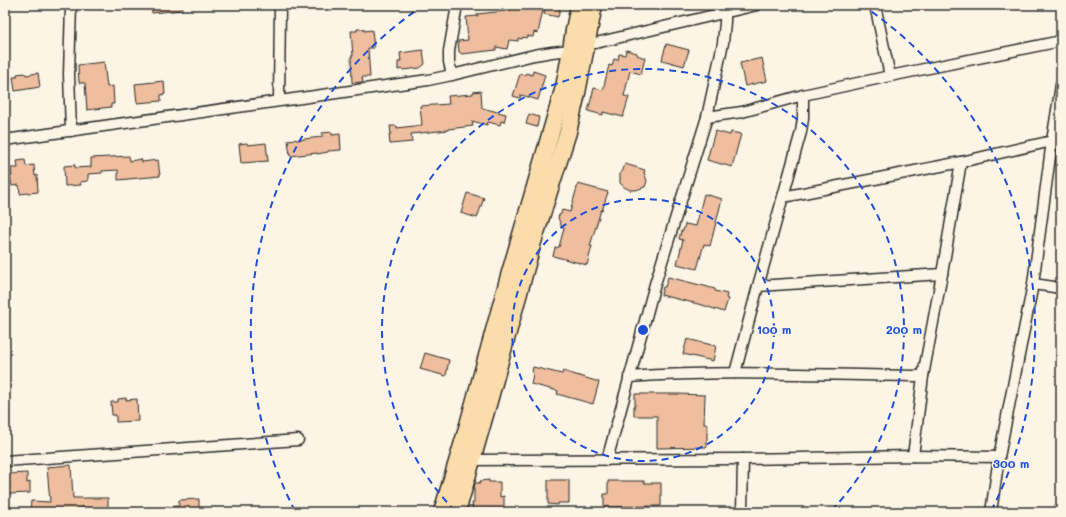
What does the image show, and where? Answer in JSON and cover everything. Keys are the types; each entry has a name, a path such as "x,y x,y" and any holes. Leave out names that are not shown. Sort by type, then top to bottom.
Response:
{"main road":[{"path":"453,511 466,432 509,276 564,87 579,5"},
{"path":"453,511 472,460 529,256 568,132 578,93 594,5"}],"street":[{"path":"71,5 69,74 71,131"},
{"path":"279,100 280,5"},
{"path":"452,75 449,62 449,52 457,5"},
{"path":"5,140 428,80 534,55 571,50 757,5"},
{"path":"875,5 890,76"},
{"path":"607,460 655,284 707,117 723,44 725,12"},
{"path":"707,117 742,112 803,95 1061,41"},
{"path":"991,512 999,457 1032,284 1061,85"},
{"path":"735,373 801,132 804,118 803,95"},
{"path":"783,197 961,162 1052,141"},
{"path":"913,456 923,376 961,162"},
{"path":"758,286 942,274"},
{"path":"1032,284 1061,288"},
{"path":"629,377 735,373 923,376"},
{"path":"5,461 298,440"},
{"path":"472,460 743,459 913,456 999,457"},
{"path":"742,512 743,459"}],"building":[{"path":"151,5 182,5 182,10 152,13"},
{"path":"516,5 543,10 538,33 534,32 533,37 527,36 526,38 523,37 522,39 518,38 518,41 509,40 507,49 496,47 496,50 462,54 459,52 458,41 468,40 466,17 478,16 477,14 506,11 507,9 511,10 512,7 515,8"},
{"path":"546,5 561,5 558,17 544,14"},
{"path":"357,29 364,29 364,31 372,30 374,48 368,48 370,77 362,77 363,82 352,83 351,56 353,56 351,31 357,31"},
{"path":"666,44 689,50 684,66 662,60"},
{"path":"423,50 425,64 420,68 398,70 398,62 401,61 400,53"},
{"path":"626,50 637,53 637,55 645,58 641,74 630,71 624,96 629,97 623,117 603,112 603,115 588,111 594,88 603,90 609,65 612,66 614,59 618,60 619,54 625,55"},
{"path":"762,58 767,81 745,86 740,63"},
{"path":"104,62 107,87 113,86 114,104 111,104 111,107 87,110 85,83 79,83 78,65"},
{"path":"533,71 545,75 538,100 521,95 520,98 513,96 520,74 525,75 526,73 532,75"},
{"path":"25,73 26,75 38,73 40,87 15,91 13,77 17,77 17,74"},
{"path":"164,81 165,94 161,95 161,101 137,103 135,84"},
{"path":"481,91 482,108 506,114 504,122 501,121 500,125 488,122 487,125 472,121 473,126 411,134 412,142 390,144 390,126 397,126 397,128 422,125 420,106 449,104 448,96 473,94 473,92"},
{"path":"529,114 539,117 537,127 526,124"},
{"path":"715,131 730,135 731,132 741,134 732,167 707,160"},
{"path":"332,132 332,135 340,134 341,150 290,156 288,140 322,137 322,133"},
{"path":"247,143 248,145 266,143 268,161 241,163 239,144"},
{"path":"129,156 130,161 141,159 142,162 158,160 160,176 118,180 118,170 102,171 102,173 88,174 88,181 80,182 81,185 65,186 64,166 75,165 75,168 91,167 91,158"},
{"path":"25,160 26,166 34,165 35,176 37,175 38,192 20,194 19,185 12,186 10,176 12,176 11,168 18,168 17,161"},
{"path":"625,164 645,170 644,172 647,181 645,187 630,190 620,183 620,174"},
{"path":"578,184 608,192 590,246 592,246 587,265 553,256 555,248 559,247 564,228 561,227 558,218 559,215 561,214 562,210 570,212"},
{"path":"467,193 484,198 477,218 461,213"},
{"path":"704,194 722,199 710,246 704,244 697,269 677,264 683,240 679,239 685,224 696,226"},
{"path":"668,277 715,289 715,291 727,294 726,298 728,299 724,312 661,295"},
{"path":"687,339 716,346 713,361 683,354"},
{"path":"425,353 449,360 446,376 420,369"},
{"path":"533,367 562,374 563,371 599,382 593,404 557,394 558,391 531,384"},
{"path":"635,394 705,395 704,424 707,424 707,447 657,448 657,416 634,416"},
{"path":"126,398 126,400 137,399 138,421 116,422 116,415 112,415 111,402 118,402 118,399"},
{"path":"71,465 73,498 108,498 108,512 83,512 83,507 74,512 30,512 31,501 50,502 47,467"},
{"path":"27,473 27,483 30,482 30,493 7,494 6,479 8,479 8,474"},
{"path":"489,480 489,482 500,482 500,497 504,496 504,509 473,510 472,503 474,503 475,483"},
{"path":"548,480 569,480 569,503 558,503 558,505 548,504"},
{"path":"608,481 644,481 644,483 661,483 661,506 604,507 604,494 608,494"},
{"path":"199,499 199,512 164,512 164,507 179,506 179,500"}]}
